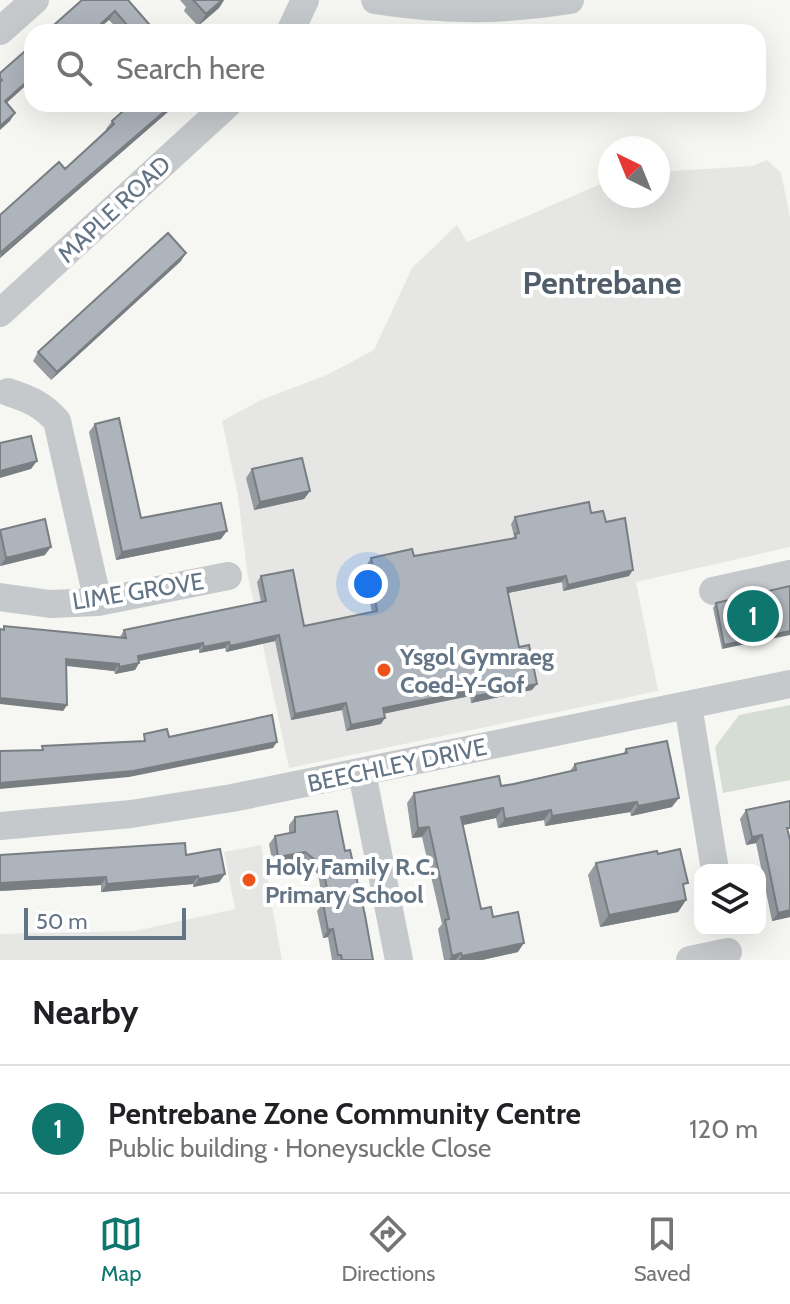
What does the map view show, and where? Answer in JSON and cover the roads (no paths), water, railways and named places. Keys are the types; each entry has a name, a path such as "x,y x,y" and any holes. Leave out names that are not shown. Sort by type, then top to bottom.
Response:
{"street":[{"path":"0,31 35,0"},
{"path":"294,24 305,0"},
{"path":"375,0 425,8 491,10 570,0"},
{"name":"MAPLE ROAD","path":"0,313 219,112"},
{"path":"8,392 33,400 46,408 57,421 98,602"},
{"path":"713,591 790,574"},
{"name":"LIME GROVE","path":"0,597 50,604 98,602 228,576"},
{"name":"BEECHLEY DRIVE","path":"0,826 174,809 790,684"},
{"path":"688,705 714,864"},
{"path":"362,773 399,960"},
{"path":"690,960 727,947"}],"place":[{"name":"Pentrebane Zone Community Centre","path":"753,616"},
{"name":"Ysgol Gymraeg Coed-Y-Gof","path":"384,670"},
{"name":"Holy Family R.C. Primary School","path":"249,880"}],"district":[{"name":"Pentrebane","path":"602,282"}]}
